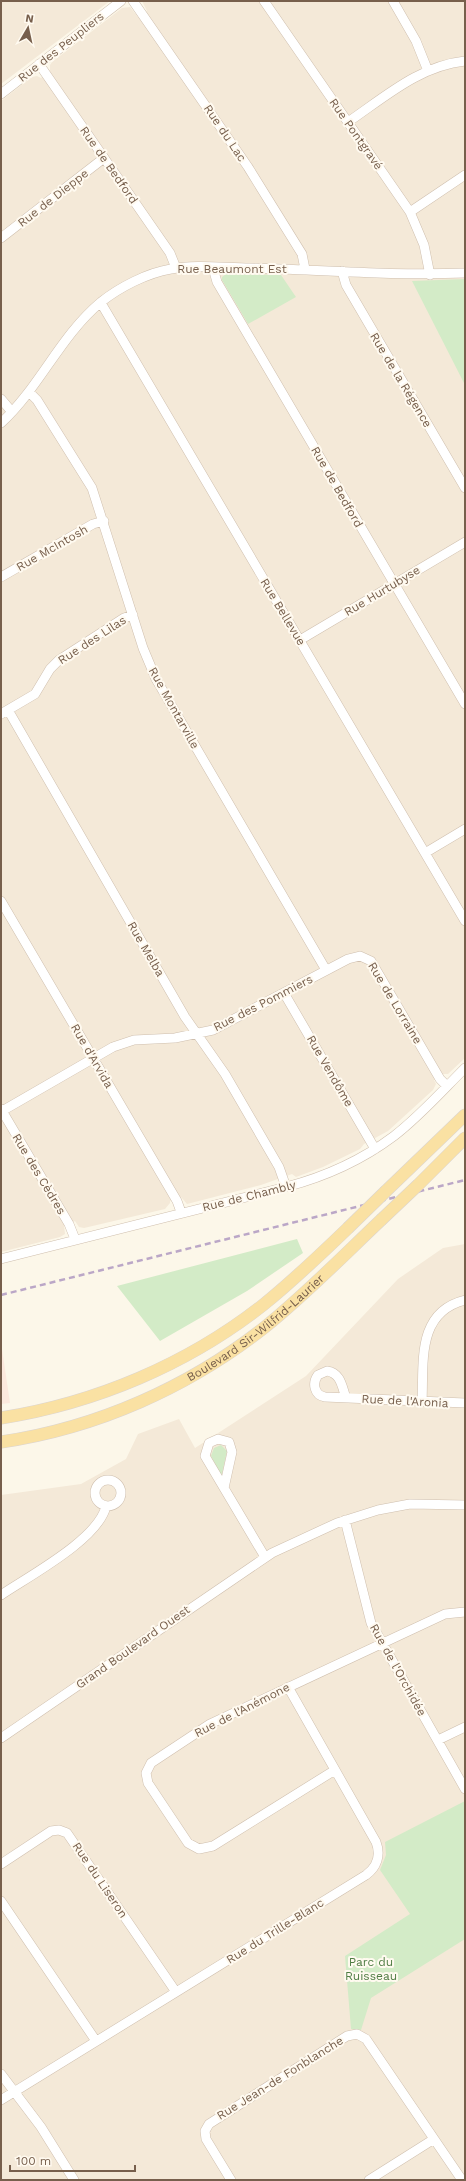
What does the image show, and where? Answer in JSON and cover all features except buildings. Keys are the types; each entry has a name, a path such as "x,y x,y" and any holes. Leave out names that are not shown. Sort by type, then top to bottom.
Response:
{"main road":[{"name":"Boulevard Sir-Wilfrid-Laurier","path":"1,1418 52,1408 97,1394 139,1378 187,1355 226,1331 263,1305 348,1228 465,1114"},
{"name":"Boulevard Sir-Wilfrid-Laurier","path":"1,1442 46,1433 104,1416 152,1396 194,1375 234,1350 275,1319 418,1185 465,1138"}],"street":[{"name":"Rue des Peupliers","path":"1,94 121,1"},
{"name":"Rue du Lac","path":"133,1 248,167 302,254 305,270"},
{"name":"Rue Pontgravé","path":"264,1 410,212 426,253 430,275"},
{"path":"393,1 416,41 428,71"},
{"path":"348,122 407,81 428,71 465,62"},
{"name":"Rue de Bedford","path":"39,64 170,253 176,268"},
{"name":"Rue de Dieppe","path":"1,238 104,158"},
{"path":"410,212 465,175"},
{"name":"Rue Beaumont Est","path":"1,423 29,392 72,332 101,303 137,280 176,268 342,271 430,275 465,273"},
{"name":"Rue de Bedford","path":"213,268 217,282 465,704"},
{"name":"Rue de la Régence","path":"342,271 346,286 465,488"},
{"name":"Rue Bellevue","path":"101,303 465,921"},
{"name":"Rue Montarville","path":"29,392 37,400 86,476 104,521 133,615 156,680 326,970"},
{"path":"1,399 12,412"},
{"name":"Rue McIntosh","path":"1,577 93,524 104,521"},
{"name":"Rue Hurtubyse","path":"300,640 465,542"},
{"name":"Rue des Lilas","path":"4,712 35,694 59,660 124,618 133,615"},
{"name":"Rue Melba","path":"4,712 185,1017 222,1070 279,1167 286,1187"},
{"path":"425,853 465,829"},
{"name":"Rue d'Arvida","path":"1,901 177,1202 181,1212"},
{"name":"Rue de Lorraine","path":"326,970 355,956 362,956 369,959 440,1079 447,1086"},
{"name":"Rue des Pommiers","path":"2,1110 92,1058 129,1041 175,1038 213,1030 326,970"},
{"name":"Rue Vendôme","path":"284,993 375,1149"},
{"name":"Rue de Chambly","path":"1,1259 181,1212 286,1187 323,1175 375,1149 410,1123 465,1068"},
{"name":"Rue des Cèdres","path":"2,1110 69,1224 76,1239"},
{"path":"422,1402 425,1344 429,1329 445,1309 465,1300"},
{"name":"Rue de l'Aronia","path":"346,1398 465,1403"},
{"path":"224,1488 232,1449 229,1442 218,1439 209,1444 205,1456 224,1488 265,1557"},
{"name":"Grand Boulevard Ouest","path":"1,1738 265,1557 345,1520 398,1506 422,1504 465,1505"},
{"path":"1,1595 83,1539 100,1522 104,1516 106,1506"},
{"name":"Rue de l'Orchidée","path":"345,1520 367,1611 382,1643 465,1789"},
{"name":"Rue de l'Anémone","path":"335,1770 213,1846 204,1849 196,1848 188,1843 147,1781 147,1768 156,1759 210,1724 448,1613 465,1612"},
{"name":"Rue du Trille-Blanc","path":"1,2100 366,1875 373,1868 378,1855 376,1842 288,1687"},
{"path":"438,1740 465,1727"},
{"name":"Rue du Liseron","path":"1,1864 51,1831 59,1830 67,1833 176,1992"},
{"path":"1,1901 96,2041"},
{"name":"Rue Jean-de Fonblanche","path":"231,2180 206,2139 206,2131 209,2124 352,2034 360,2035 366,2039 462,2180"},
{"path":"1,2074 41,2127 74,2180"},
{"path":"369,2180 434,2139"}],"shaded area":[{"path":"1,1 110,1 1,84"},
{"path":"142,1 465,1 465,1058 448,1074 444,1074 434,1080 436,1084 433,1090 388,1131 364,1144 360,1149 323,1167 296,1177 292,1174 261,1185 187,1204 181,1197 170,1201 165,1209 84,1228 79,1227 75,1221 64,1225 65,1234 60,1237 1,1252 1,101 32,77 37,76 41,78 50,71 50,65 52,62 122,8 130,7 138,17 147,11"},
{"path":"465,1244 465,2180 1,2180 1,1495 81,1484 126,1459 138,1434 179,1419 195,1448 306,1376 398,1279 443,1248"},
{"path":"1,1342 10,1403 1,1404"}],"green space":[{"path":"226,274 281,275 296,297 248,324 222,280 222,277"},
{"path":"465,279 465,385 412,281"},
{"path":"297,1239 303,1253 247,1291 160,1341 117,1286"},
{"path":"221,1445 227,1451 222,1474 220,1474 211,1456 214,1448"},
{"name":"Parc du Ruisseau","path":"465,1801 465,1939 371,1998 361,2030 351,2029 345,1956 410,1914 380,1870 386,1855 385,1842"}],"railway":[{"path":"1,1295 465,1180"}]}
